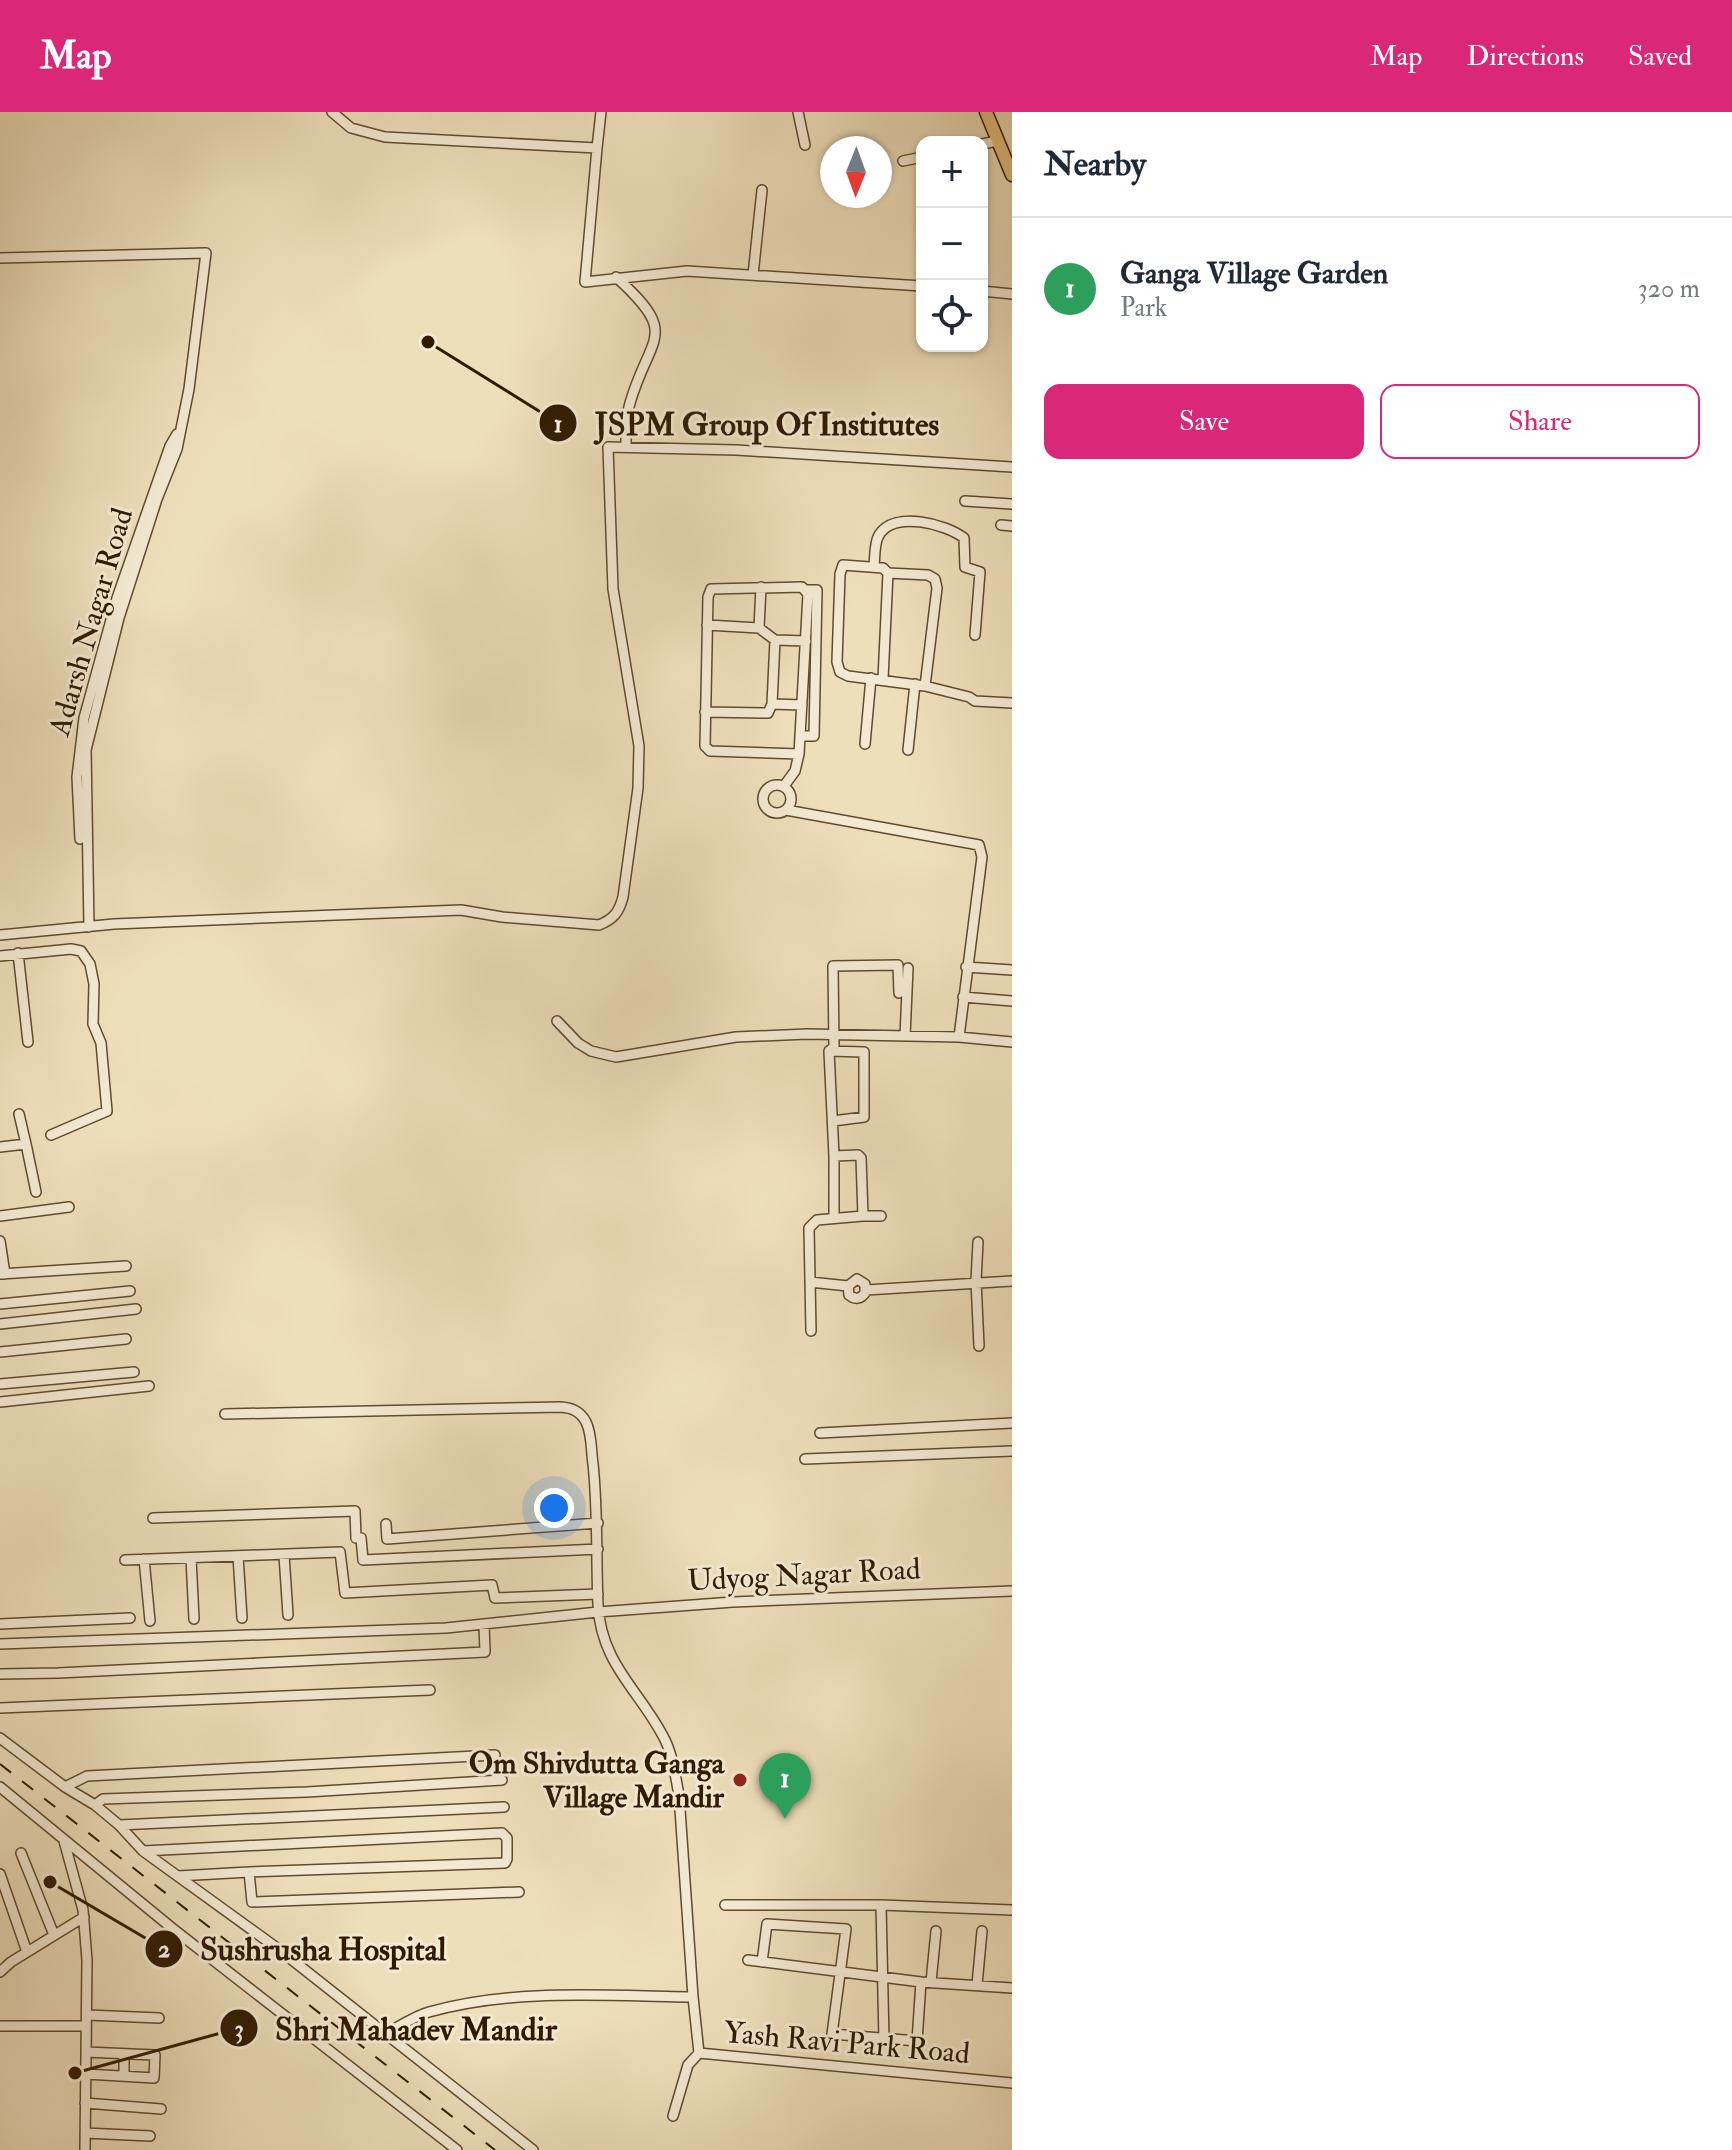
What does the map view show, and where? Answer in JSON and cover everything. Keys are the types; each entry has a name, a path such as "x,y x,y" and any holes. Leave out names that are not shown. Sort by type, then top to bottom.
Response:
{"main road":[{"path":"986,112 1011,168"}],"street":[{"path":"332,112 351,128 385,137 597,148"},
{"path":"601,112 585,282 687,271 916,286"},
{"path":"798,112 805,145"},
{"path":"988,143 998,141"},
{"path":"903,161 916,158"},
{"path":"753,275 762,190"},
{"name":"Adarsh Nagar Road","path":"0,258 206,253 189,389 179,431 170,446 117,598 84,718 77,777 87,927"},
{"path":"616,277 648,309 657,329 629,406 626,447"},
{"path":"988,292 1012,294"},
{"path":"0,935 87,927 461,910 502,917 599,925 615,917 619,911 639,767 637,721 617,627 610,545 608,447 722,449 1012,467"},
{"path":"965,501 1012,504"},
{"path":"874,567 877,537 887,527 921,521 958,533 964,538 965,567 980,572 975,635"},
{"path":"908,750 920,685 937,588 935,579 928,575 888,573 883,568 843,565 840,574 838,668 844,675 920,685 975,701 1012,703"},
{"path":"883,679 888,573"},
{"path":"759,628 761,587"},
{"path":"799,754 706,750 707,625 711,589 802,587 817,590 814,736 801,736"},
{"path":"784,786 795,771 799,754 806,590"},
{"path":"707,625 759,628 775,640 806,641"},
{"path":"705,712 768,713 772,704 775,640"},
{"path":"865,744 871,678"},
{"path":"772,704 802,705"},
{"path":"786,810 791,795 784,786 768,787 763,803 775,813 786,810 979,845 982,850 981,870 959,1037"},
{"path":"29,933 30,952"},
{"path":"0,956 71,949 81,951 86,956 94,984 93,1024 101,1043 107,1111 51,1135"},
{"path":"18,953 28,1042"},
{"path":"829,1051 834,1047 833,966 898,965 899,993"},
{"path":"966,967 1012,970"},
{"path":"905,1036 908,968"},
{"path":"963,997 1012,1001"},
{"path":"557,1021 578,1043 591,1051 616,1057 736,1037 834,1034 959,1037 1012,1042"},
{"path":"829,1051 834,1218"},
{"path":"829,1051 864,1052 864,1117 833,1121"},
{"path":"19,1114 36,1192"},
{"path":"0,1147 26,1144"},
{"path":"834,1156 858,1155 861,1158 863,1216"},
{"path":"0,1216 69,1207"},
{"path":"811,1331 809,1228 817,1220 881,1216"},
{"path":"0,1241 2,1274 126,1266"},
{"path":"978,1242 979,1346"},
{"path":"810,1282 848,1286 857,1279 863,1282 866,1290 1012,1281"},
{"path":"0,1304 130,1291"},
{"path":"0,1324 136,1309"},
{"path":"0,1352 126,1339"},
{"path":"0,1384 134,1372"},
{"path":"0,1402 149,1386"},
{"path":"225,1414 570,1408 583,1417 590,1435 598,1523 598,1612 604,1642 663,1736 679,1795 699,2053"},
{"path":"820,1433 1012,1423"},
{"path":"805,1459 1012,1451"},
{"path":"153,1518 355,1511 356,1538 361,1538 363,1560 598,1549"},
{"path":"386,1524 387,1539 598,1523"},
{"path":"125,1560 340,1552 345,1593 492,1585 495,1598 598,1594"},
{"path":"284,1555 288,1615"},
{"path":"238,1556 242,1618"},
{"path":"191,1558 194,1619"},
{"path":"144,1559 150,1621"},
{"name":"Udyog Nagar Road","path":"0,1644 446,1628 598,1612 749,1601 1012,1591"},
{"path":"0,1624 130,1618"},
{"path":"0,1674 485,1652 484,1624"},
{"path":"0,1708 430,1690"},
{"path":"0,1738 65,1787 95,1805 143,1851 277,1948 533,2150"},
{"path":"65,1787 87,1776 495,1755"},
{"path":"95,1805 103,1799 307,1792 502,1780"},
{"path":"0,1787 64,1841 457,2150"},
{"path":"119,1825 504,1807"},
{"path":"143,1851 502,1833 507,1838 505,1863 178,1876"},
{"path":"64,1841 84,1917 87,1960 85,2150"},
{"path":"21,1853 54,1935"},
{"path":"249,1872 252,1902 519,1892"},
{"path":"0,1874 27,1952"},
{"path":"725,1905 881,1905 1012,1910"},
{"path":"881,1905 884,2040"},
{"path":"0,1972 84,1917"},
{"path":"762,1962 767,1924 846,1929 832,2034 917,2041 936,1931"},
{"path":"977,1985 982,1931"},
{"path":"748,1960 926,1982 1012,1988"},
{"path":"385,2034 426,2012 500,1999 554,1995 693,1997"},
{"path":"87,2015 159,2018"},
{"path":"0,2026 86,2026"},
{"path":"86,2052 155,2055 154,2078 86,2074"},
{"name":"Yash Ravi Park Road","path":"673,2116 688,2065 699,2053 1012,2083"},
{"path":"124,2054 124,2076"},
{"path":"85,2103 161,2109"},
{"path":"85,2133 150,2136"}],"railway":[{"path":"0,1764 495,2150"}],"place":[{"name":"JSPM Group Of Institutes","path":"428,342"},
{"name":"Om Shivdutta Ganga Village Mandir","path":"740,1780"},
{"name":"Ganga Village Garden","path":"785,1819"},
{"name":"Sushrusha Hospital","path":"50,1882"},
{"name":"Shri Mahadev Mandir","path":"75,2073"}]}
